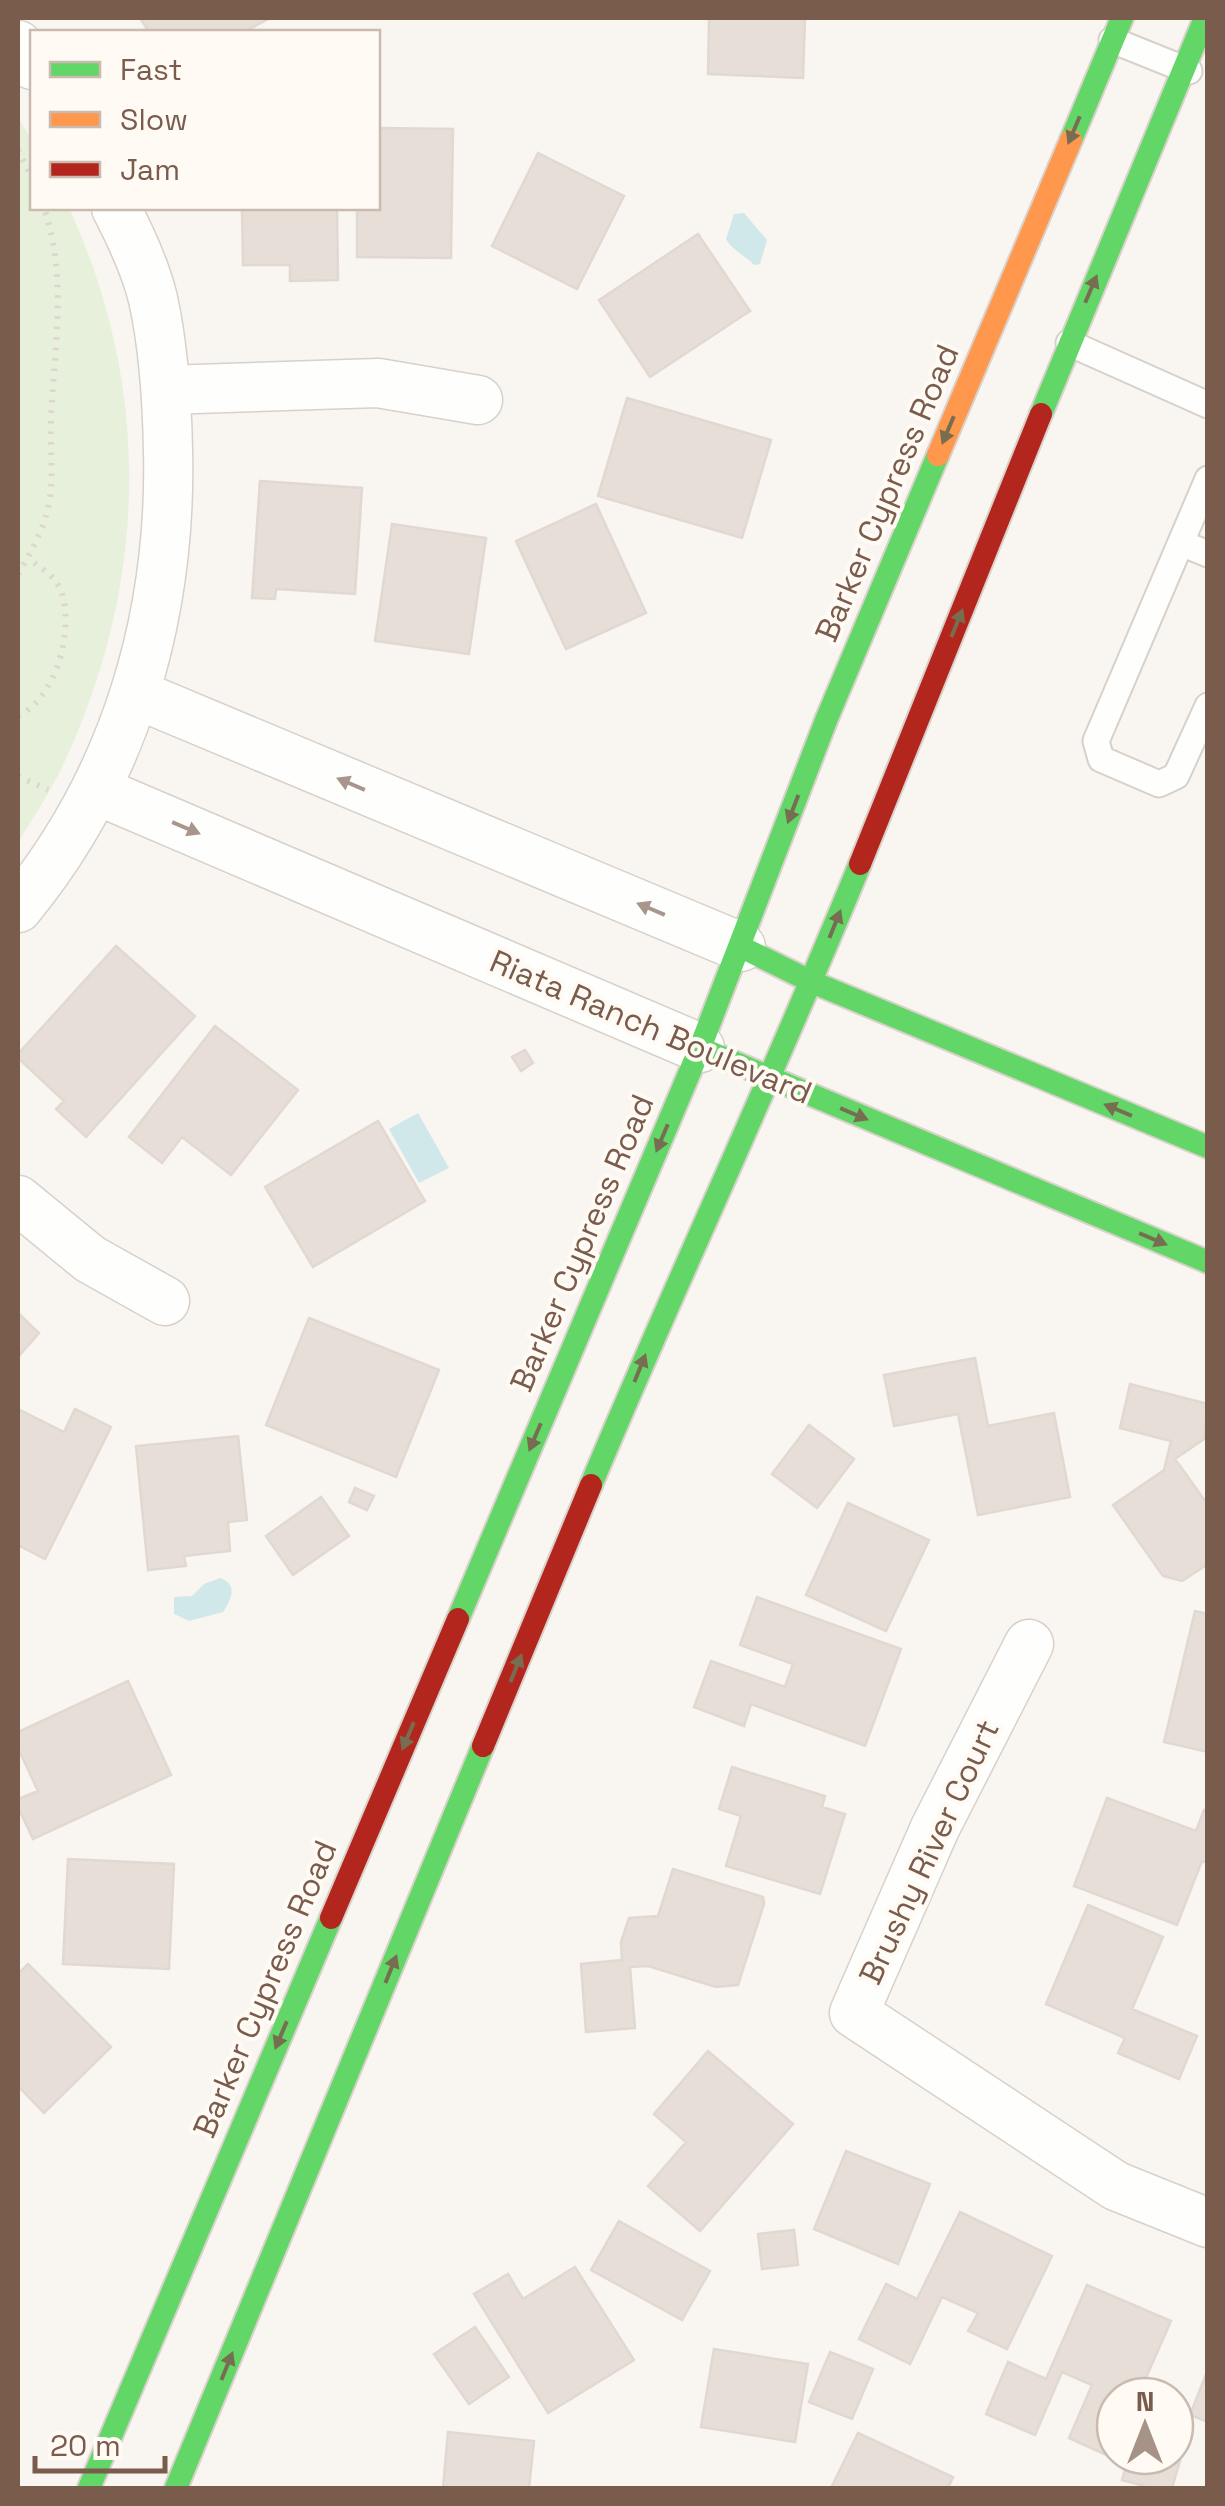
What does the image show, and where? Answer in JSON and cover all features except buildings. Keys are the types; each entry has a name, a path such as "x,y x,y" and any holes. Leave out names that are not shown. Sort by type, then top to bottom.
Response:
{"main road":[{"path":"176,2488 648,1349 812,982 1069,343 1196,73 1205,18"},
{"name":"Barker Cypress Road","path":"88,2488 700,1048 827,718 1117,29"},
{"path":"741,947 812,982 1208,1147"},
{"name":"Riata Ranch Boulevard","path":"700,1048 1208,1262"}],"street":[{"path":"18,908 48,872 120,740 158,608 170,515 166,390 152,297 117,210"},
{"path":"166,390 378,383 478,400"},
{"path":"136,694 741,947"},
{"name":"Riata Ranch Boulevard","path":"96,790 700,1048"},
{"path":"18,1200 90,1259 165,1301"},
{"name":"Brushy River Court","path":"1029,1644 936,1828 854,2013 1116,2186 1208,2223"}],"lane":[{"path":"1117,29 1196,73"},
{"path":"1069,343 1208,405"},
{"path":"1208,479 1096,741 1101,759 1159,784 1176,776 1208,706"},
{"path":"1180,543 1208,554"}],"path":[{"path":"18,150 30,174"},
{"path":"18,574 49,504 52,468 50,424 59,342 57,261 44,210"},
{"path":"18,716 33,708 47,688 64,625 60,590 45,570 28,558"},
{"path":"18,776 49,790"}],"green space":[{"path":"18,117 30,138 30,210 70,210 96,276 115,345 126,415 129,486 124,556 112,626 92,695 59,773 18,843"}],"water":[{"path":"744,213 767,240 760,264 754,265 726,239 734,214"},
{"path":"418,1113 449,1168 419,1183 389,1129"},
{"path":"220,1578 231,1588 223,1612 189,1621 174,1614 174,1597 192,1596 204,1584"}],"traffic: fast":[{"path":"1071,140 1122,18"},
{"path":"1041,414 1205,18"},
{"path":"458,1619 700,1048 827,718 938,455"},
{"path":"591,1485 860,864"},
{"path":"741,947 812,982 1208,1147"},
{"path":"700,1048 1208,1262"},
{"path":"176,2488 483,1746"},
{"path":"89,2488 331,1918"}],"traffic: slow":[{"path":"938,455 1071,140"}],"traffic: jam":[{"path":"860,864 1041,414"},
{"path":"483,1746 591,1485"},
{"path":"331,1918 458,1619"}]}
